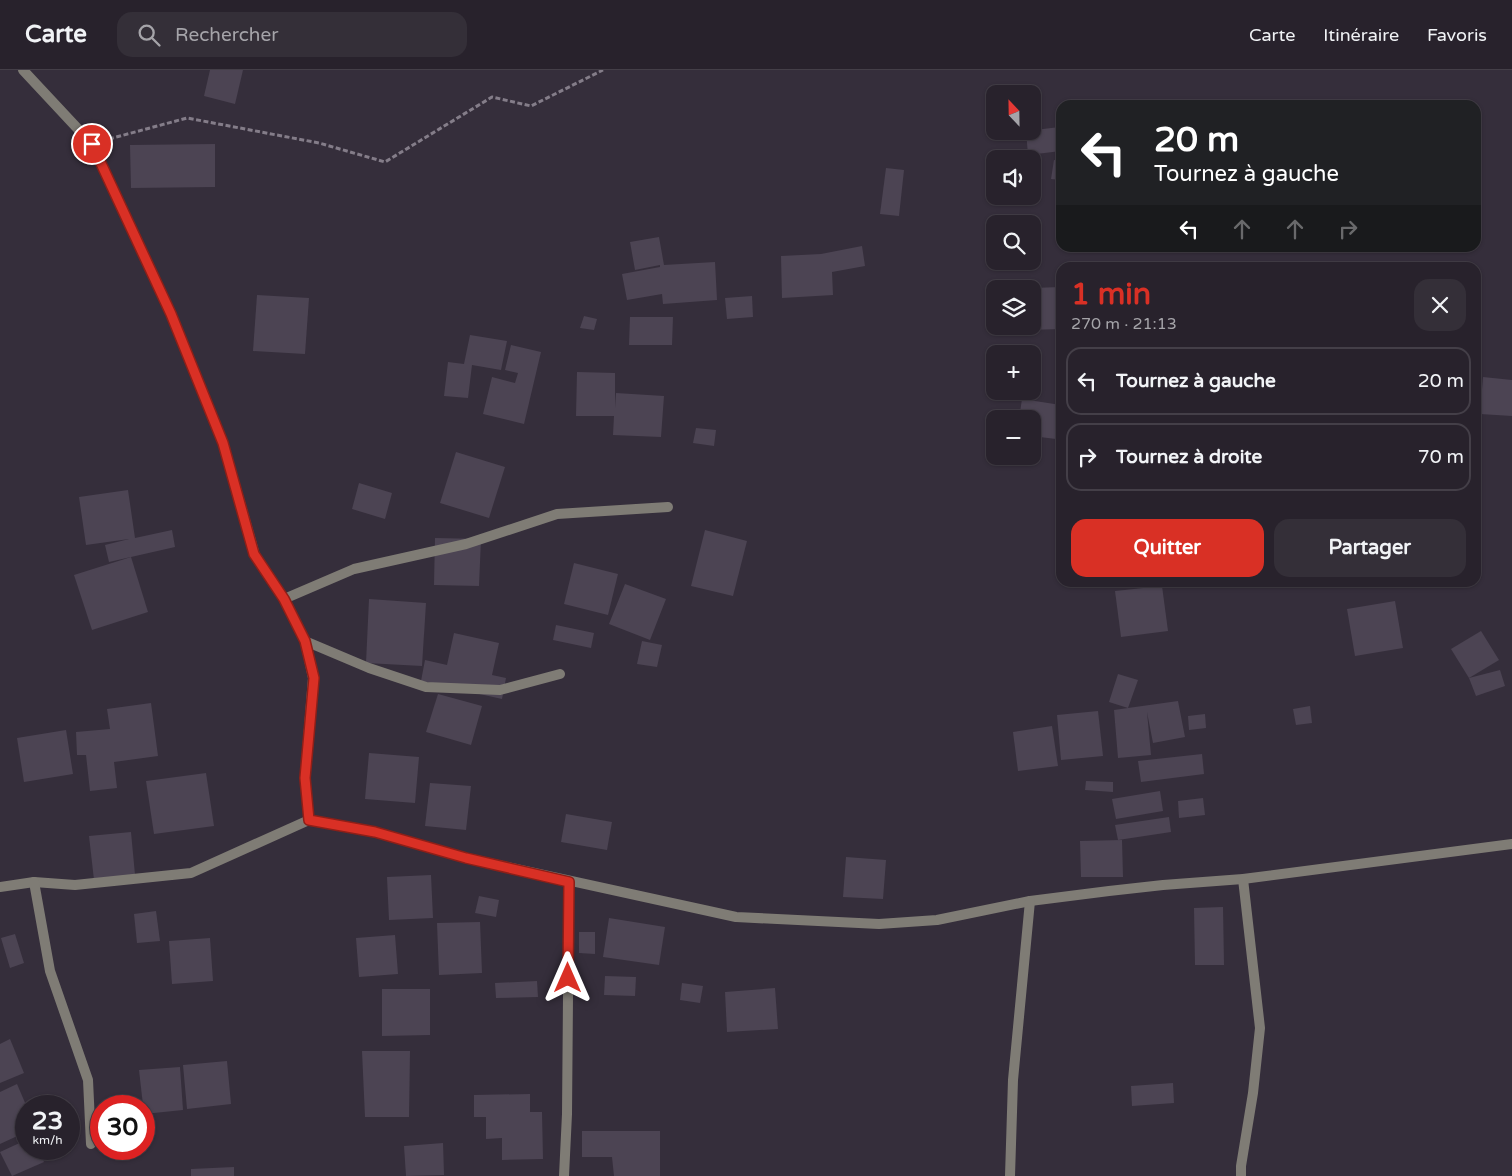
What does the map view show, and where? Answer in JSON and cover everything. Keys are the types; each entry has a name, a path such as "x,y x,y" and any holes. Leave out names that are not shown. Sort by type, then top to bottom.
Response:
{"street":[{"path":"23,70 92,144 171,314 220,433 254,554 284,599 305,641 314,678 305,778 309,820"},
{"path":"284,599 354,569 466,544 557,514 668,507"},
{"path":"305,641 370,668 426,687 500,690 560,674"},
{"path":"0,887 34,882 75,885 191,873 309,820 375,832 466,858 736,917 869,923 936,920 1030,901 1163,885 1243,879 1512,844"},
{"path":"1241,1176 1260,1028 1243,879"},
{"path":"34,882 50,971 88,1080 90,1144"},
{"path":"564,1176 567,1114 569,882"},
{"path":"1010,1176 1013,1080 1030,901"}],"path":[{"path":"92,144 187,118 319,143 384,162 492,96 531,106 603,70"}],"building":[{"path":"210,70 243,70 235,104 204,96"},
{"path":"1056,127 1056,152 1041,153 1041,150 1028,150 1027,140 1041,140 1041,129"},
{"path":"215,144 215,187 131,188 130,145"},
{"path":"1054,160 1056,160 1056,180 1051,179"},
{"path":"886,168 904,170 899,216 880,214"},
{"path":"659,237 664,265 715,262 717,300 663,304 662,294 627,300 622,274 660,267 660,265 635,270 630,242"},
{"path":"862,246 865,266 832,272 833,295 782,298 781,256 821,254"},
{"path":"1056,287 1056,329 1041,330 1041,288"},
{"path":"257,295 309,298 305,354 253,351"},
{"path":"752,296 753,317 727,319 725,298"},
{"path":"584,316 597,319 594,330 580,328"},
{"path":"630,317 673,317 672,345 629,345"},
{"path":"470,335 507,341 501,370 472,365 468,398 444,396 448,362 464,364"},
{"path":"511,345 541,352 524,424 483,414 492,377 515,383 518,373 505,370"},
{"path":"577,372 615,373 615,408 616,393 664,396 661,437 613,435 614,416 576,416"},
{"path":"1483,377 1512,380 1512,416 1481,414"},
{"path":"1022,400 1056,404 1056,439 1041,437 1041,410 1020,410"},
{"path":"696,428 716,430 714,446 693,443"},
{"path":"456,452 505,467 489,518 440,503"},
{"path":"359,483 392,493 385,519 352,509"},
{"path":"128,490 135,538 172,530 175,547 109,562 105,545 129,539 86,545 79,497"},
{"path":"705,530 747,541 733,596 691,586"},
{"path":"435,538 481,539 479,586 434,585"},
{"path":"131,557 148,612 92,630 74,575"},
{"path":"574,563 618,574 608,615 564,604"},
{"path":"625,584 666,599 650,640 609,624"},
{"path":"1162,587 1168,631 1121,637 1115,591"},
{"path":"369,599 426,603 422,666 366,663"},
{"path":"1395,601 1403,648 1355,656 1347,609"},
{"path":"556,625 594,633 591,648 553,640"},
{"path":"1481,631 1499,660 1469,678 1451,649"},
{"path":"454,633 499,643 492,675 506,678 502,699 421,681 425,660 447,665"},
{"path":"642,641 662,645 657,667 637,664"},
{"path":"1500,670 1505,686 1476,696 1469,678"},
{"path":"1118,674 1138,680 1128,708 1109,702"},
{"path":"438,694 482,706 471,745 426,732"},
{"path":"1178,701 1185,737 1153,743 1147,712 1151,755 1118,758 1114,710"},
{"path":"151,703 158,756 114,762 117,788 90,791 86,755 77,755 76,732 110,729 107,709"},
{"path":"1310,706 1312,723 1296,725 1293,709"},
{"path":"1098,711 1103,756 1061,760 1057,715"},
{"path":"1205,714 1206,728 1189,730 1188,716"},
{"path":"1052,726 1058,766 1018,771 1013,732"},
{"path":"66,730 73,774 24,782 17,738"},
{"path":"369,753 419,757 415,803 365,799"},
{"path":"1202,754 1204,774 1141,782 1138,761"},
{"path":"206,773 214,826 154,834 146,781"},
{"path":"1086,781 1113,782 1113,792 1085,790"},
{"path":"430,783 471,786 466,830 425,826"},
{"path":"1160,791 1163,811 1116,819 1112,799"},
{"path":"1203,798 1205,815 1179,818 1178,801"},
{"path":"566,814 612,822 607,850 561,842"},
{"path":"1169,817 1171,832 1118,840 1115,825"},
{"path":"131,832 135,875 94,880 89,836"},
{"path":"1122,840 1123,877 1081,877 1080,841"},
{"path":"846,857 886,860 883,899 843,897"},
{"path":"431,875 433,918 389,920 387,877"},
{"path":"479,896 499,900 496,917 475,913"},
{"path":"1223,907 1224,965 1195,965 1194,908"},
{"path":"156,911 160,941 137,943 134,914"},
{"path":"609,918 665,927 659,965 603,957"},
{"path":"480,922 482,973 439,975 437,923"},
{"path":"579,932 595,932 595,954 579,953"},
{"path":"15,934 24,963 10,968 1,938"},
{"path":"395,935 398,974 359,977 356,938"},
{"path":"210,938 213,981 172,984 169,941"},
{"path":"605,976 636,977 635,996 604,995"},
{"path":"537,981 538,997 496,998 495,983"},
{"path":"682,983 703,986 700,1003 680,1000"},
{"path":"775,988 778,1029 727,1032 725,992"},
{"path":"382,989 430,989 430,1035 382,1036"},
{"path":"10,1039 24,1073 0,1083 0,1044"},
{"path":"362,1051 410,1051 409,1117 365,1117"},
{"path":"227,1061 231,1104 187,1109 183,1065"},
{"path":"180,1067 183,1110 155,1113 155,1095 142,1095 139,1070"},
{"path":"1173,1083 1174,1103 1132,1106 1131,1086"},
{"path":"17,1084 22,1095 15,1095 15,1137 0,1144 0,1092"},
{"path":"530,1094 530,1112 542,1112 543,1159 502,1160 502,1138 486,1139 486,1117 474,1117 474,1095"},
{"path":"582,1131 660,1131 660,1176 614,1176 612,1157 582,1157"},
{"path":"443,1143 444,1175 406,1176 404,1146"},
{"path":"15,1145 15,1160 43,1160 44,1162 12,1176 0,1152"},
{"path":"234,1167 234,1176 191,1176 191,1169"}],"route":[{"path":"92,144 171,314 223,443 254,554 284,599 305,641 314,678 305,778 309,820 375,832 466,858 569,882 568,978"}]}
